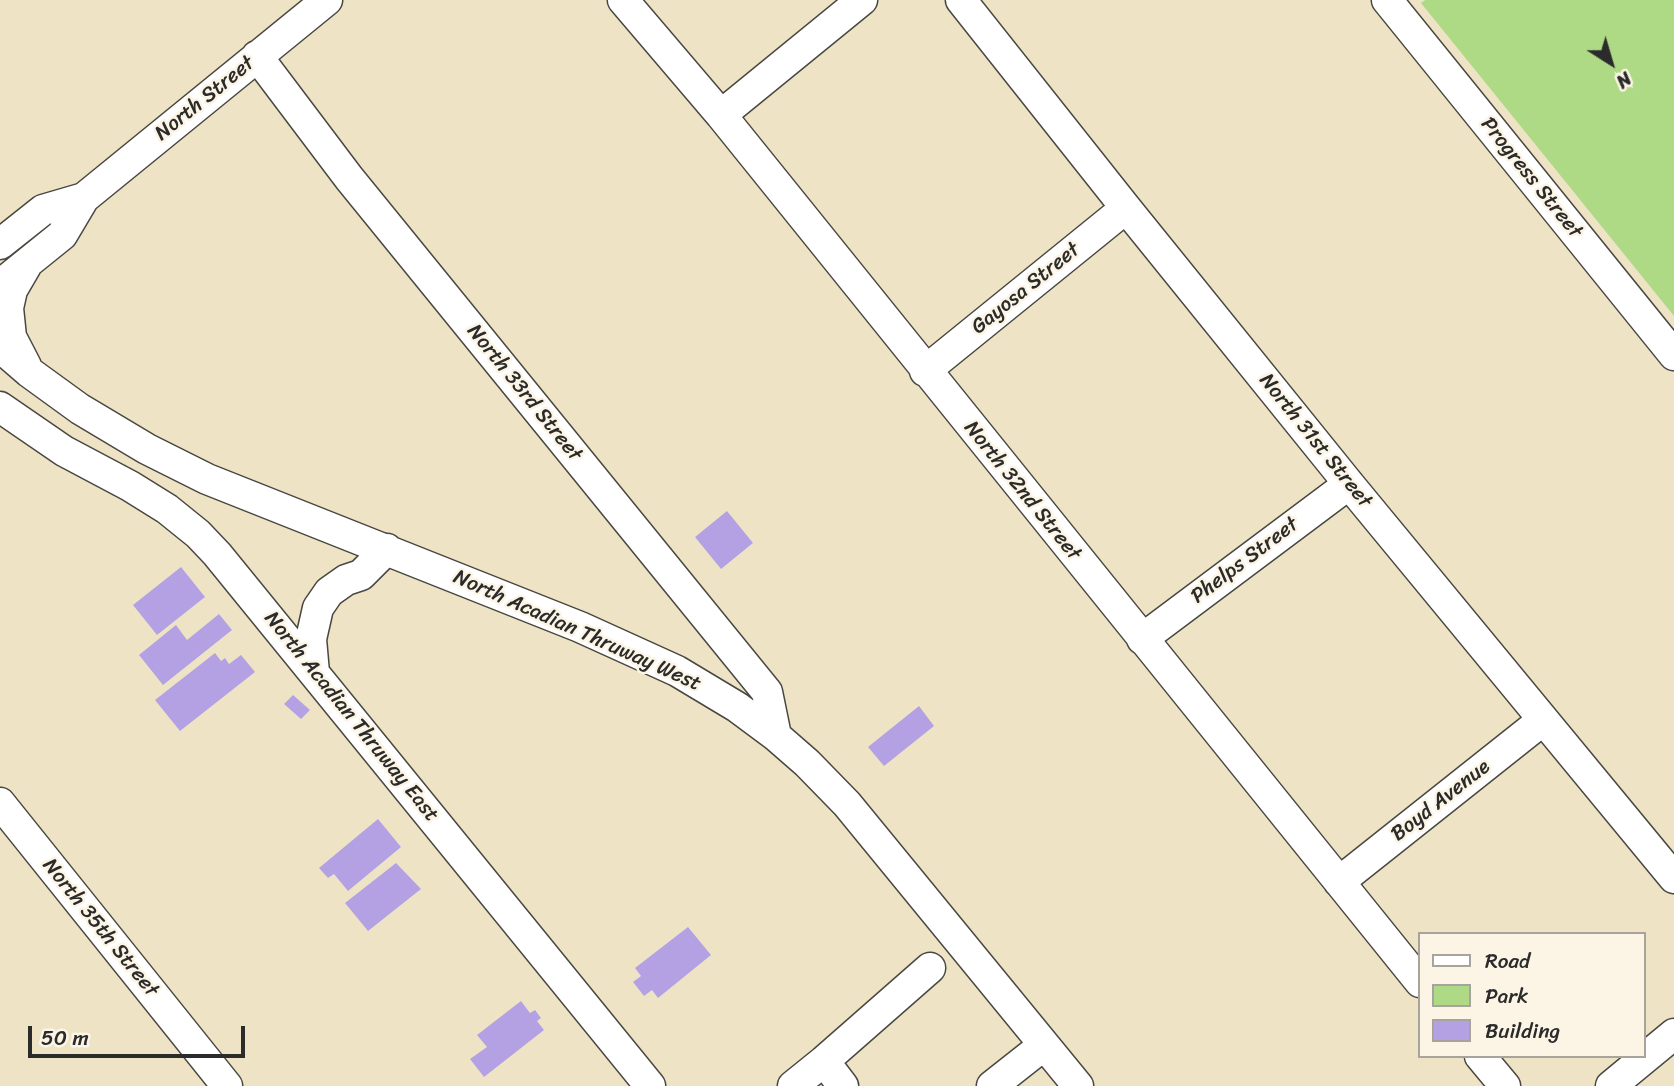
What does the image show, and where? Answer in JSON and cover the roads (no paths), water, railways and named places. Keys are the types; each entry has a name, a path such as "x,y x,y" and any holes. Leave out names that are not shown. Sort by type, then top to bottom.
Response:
{"street":[{"name":"North 32nd Street","path":"624,0 721,115 1418,980"},
{"path":"721,115 862,0"},
{"name":"North 31st Street","path":"961,0 1349,484 1674,878"},
{"name":"Progress Street","path":"1387,0 1674,355"},
{"name":"North Street","path":"0,285 62,235 84,198 257,56 317,3"},
{"name":"North 33rd Street","path":"257,56 349,178 766,692 776,736"},
{"name":"North Street","path":"0,244 43,210 84,198"},
{"name":"Gayosa Street","path":"925,370 1126,208"},
{"path":"27,263 12,290 8,308 11,337 29,373"},
{"name":"North Acadian Thruway West","path":"0,347 29,373 79,409 147,449 207,479 580,627 677,671 718,695 776,736 827,782 1078,1086"},
{"name":"North Acadian Thruway East","path":"0,407 55,445 130,485 181,519 217,554 650,1086"},
{"name":"Phelps Street","path":"1142,639 1349,484"},
{"path":"314,673 311,639 318,608 329,592 346,580 361,575 387,549"},
{"name":"Boyd Avenue","path":"1339,882 1543,720"},
{"name":"North 35th Street","path":"0,803 227,1086"},
{"path":"793,1086 930,968"},
{"path":"1646,1057 1674,1034"},
{"path":"992,1086 1044,1045"},
{"path":"1482,1058 1505,1086"},
{"path":"1611,1086 1645,1058"},
{"path":"824,1061 844,1086"}]}
